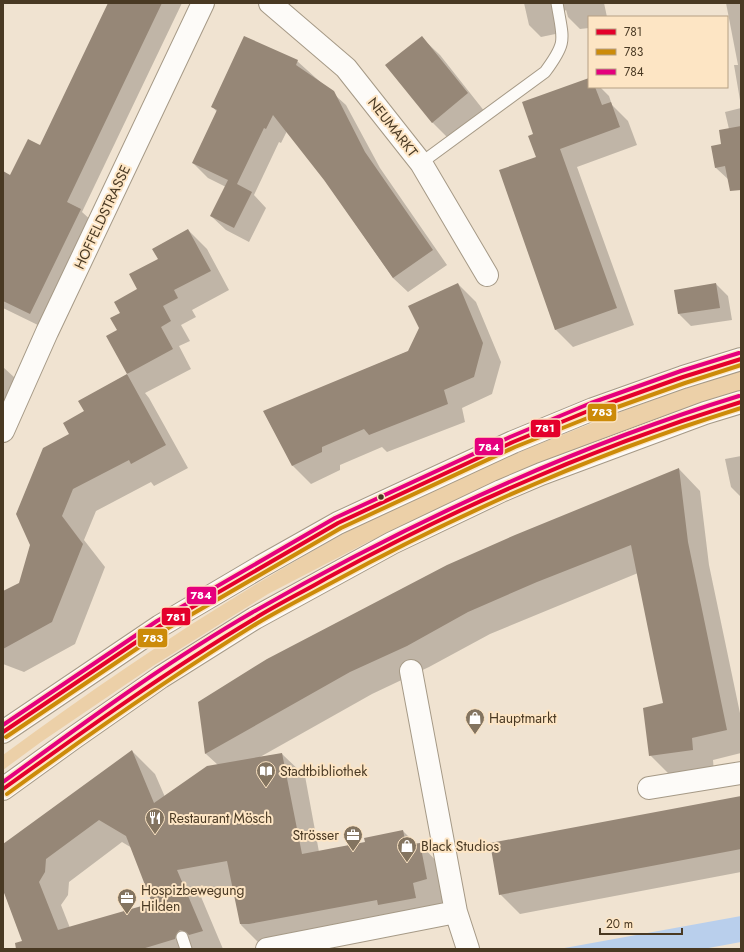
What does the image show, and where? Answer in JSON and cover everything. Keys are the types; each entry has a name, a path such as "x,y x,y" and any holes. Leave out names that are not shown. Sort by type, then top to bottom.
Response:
{"main road":[{"name":"HOFFELDSTRASSE","path":"3,431 203,3"},
{"name":"NEUMARKT","path":"270,3 346,68 421,162 488,275"},
{"path":"3,732 160,626 338,523 513,442 593,409 683,377 741,359"},
{"path":"3,789 75,736 248,622 392,543 501,491 541,474 705,413 741,402"},
{"path":"411,671 456,912 468,949"},
{"path":"649,788 741,773"},
{"path":"267,949 456,912"}],"lane":[{"path":"421,162 545,72 559,53 564,40 557,3"},
{"path":"182,938 186,949"}],"shaded area":[{"path":"741,369 741,391 678,411 584,447 368,542 268,594 153,666 41,742 3,770 3,755 89,693 222,605 360,525 426,492 524,450 647,402"}],"water":[{"path":"741,916 741,942 703,949 559,949"}],"building":[{"path":"108,3 162,3 67,202 81,209 30,314 3,301 3,171 10,175 28,139 40,145"},
{"path":"244,36 298,60 296,65 334,91 365,152 433,250 393,278 324,180 273,115 266,129 264,128 237,184 252,192 234,228 210,216 228,180 192,163 217,110 211,107"},
{"path":"422,36 468,93 432,123 385,65"},
{"path":"588,78 588,88 595,88 602,105 611,102 620,127 560,149 617,308 555,330 499,170 536,157 528,136 533,134 522,102"},
{"path":"741,126 741,190 730,191 725,166 715,168 711,146 721,144 719,130"},
{"path":"188,229 211,271 174,290 178,298 163,306 171,321 161,327 173,349 127,374 106,336 117,330 110,318 120,313 114,302 137,289 129,274 158,259 152,249"},
{"path":"458,283 483,343 474,377 444,390 448,404 369,435 364,429 322,447 322,452 292,466 263,411 408,351 419,328 408,306"},
{"path":"716,283 720,308 678,314 674,290"},
{"path":"127,374 166,445 131,464 129,460 73,489 62,516 83,544 52,622 3,649 3,591 19,583 30,545 16,514 43,448 69,434 63,423 84,411 78,401"},
{"path":"679,468 688,542 727,730 692,738 693,750 649,756 643,708 663,703 631,545 537,582 468,612 407,646 350,672 205,754 198,702 267,659 447,565 515,535"},
{"path":"132,750 154,803 207,766 282,753 302,854 365,842 364,838 403,830 406,845 420,843 427,879 413,883 416,898 378,905 377,900 249,924 240,924 227,861 177,870 203,931 189,935 180,930 175,939 142,949 16,949 15,943 22,941 3,890 3,844","holes":["99,820 126,836 152,903 58,930 39,882 45,872 46,859"]},
{"path":"741,796 741,849 499,895 490,843"}],"transit line":[{"name":"784","path":"3,725 157,621 335,518 510,437 591,403 681,371 739,353"},
{"name":"781","path":"3,732 160,626 338,523 513,442 593,409 683,377 741,359"},
{"name":"783","path":"6,737 163,631 341,528 515,447 595,415 741,365"},
{"name":"784","path":"3,782 157,672 189,651 253,612 370,548 490,490 551,464 613,439 739,396"},
{"name":"781","path":"3,789 127,701 190,659 272,608 327,578 427,526 478,502 582,458 634,438 741,402"},
{"name":"783","path":"7,794 130,707 224,644 275,613 382,556 482,507 532,485 636,444 741,408"}],"place":[{"name":"Hauptmarkt","path":"475,735"},
{"name":"Stadtbibliothek","path":"266,788"},
{"name":"Restaurant Mösch","path":"155,835"},
{"name":"Strösser","path":"353,852"},
{"name":"Black Studios","path":"407,863"},
{"name":"Hospizbewegung Hilden","path":"127,915"}]}
